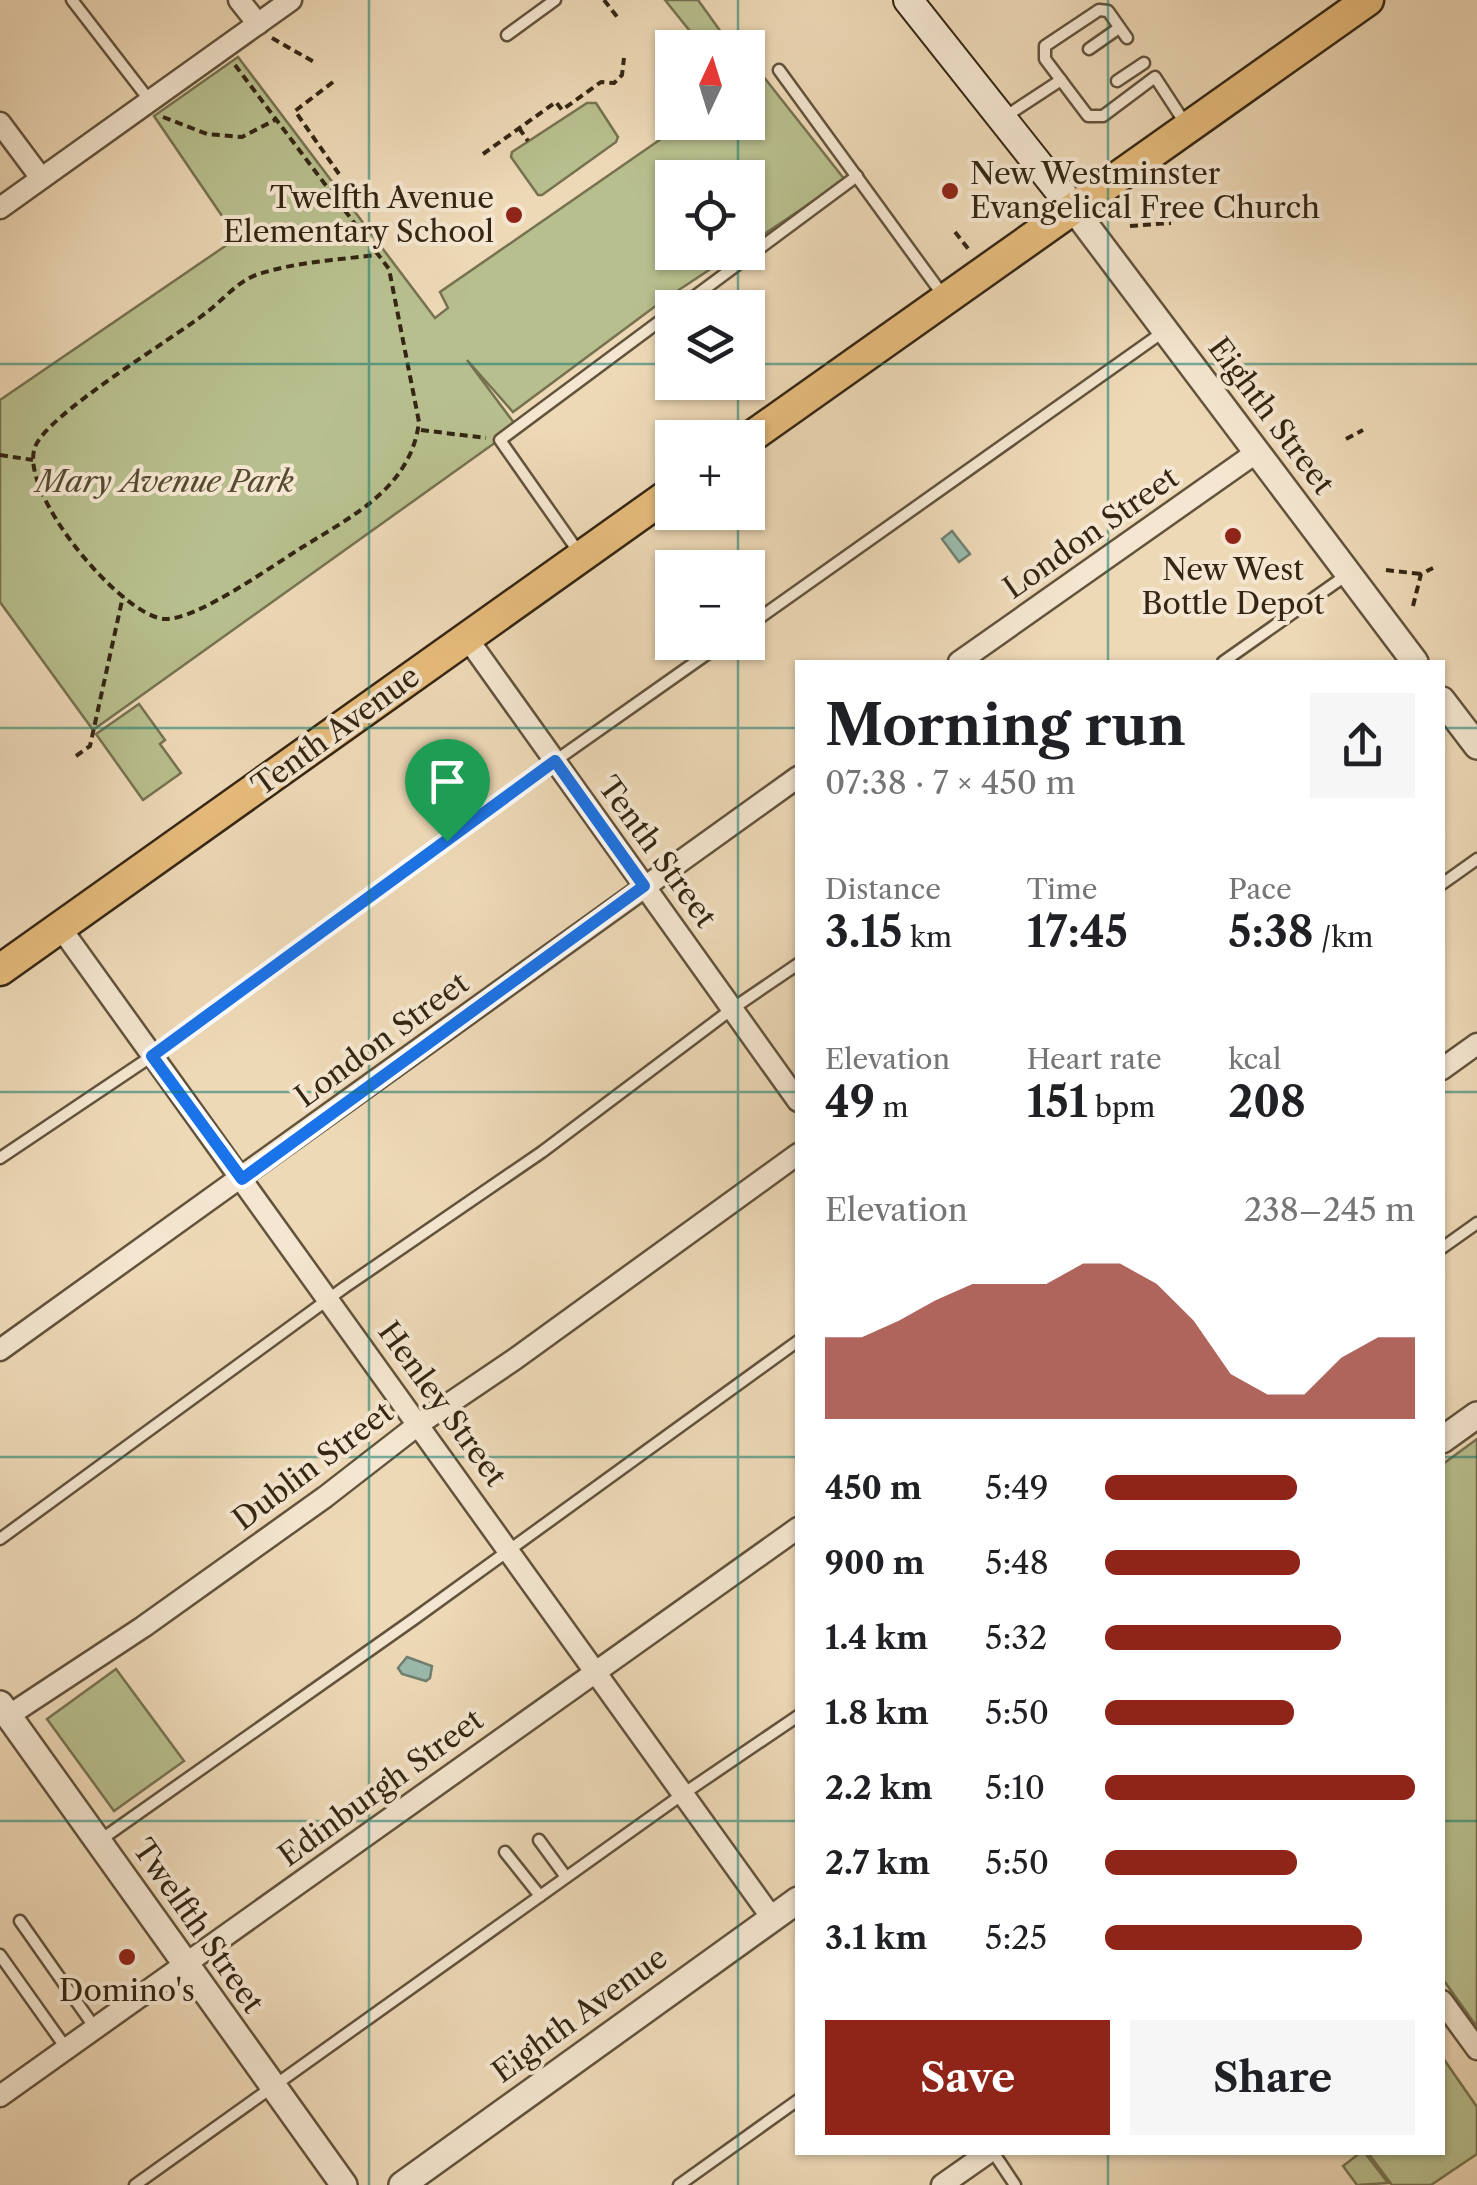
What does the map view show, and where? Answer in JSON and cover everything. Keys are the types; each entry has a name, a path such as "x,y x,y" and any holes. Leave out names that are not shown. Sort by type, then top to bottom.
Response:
{"main road":[{"path":"908,0 1073,208"},
{"path":"765,427 1368,0"},
{"name":"Tenth Avenue","path":"0,970 655,504"}],"street":[{"path":"239,0 265,31"},
{"path":"0,208 157,109 265,31 291,0"},
{"path":"0,122 42,178"},
{"name":"Eighth Street","path":"1073,208 1413,660"},
{"name":"London Street","path":"963,660 1256,452"},
{"name":"Tenth Street","path":"466,638 795,1097"},
{"path":"1445,704 1477,746"},
{"name":"London Street","path":"0,1350 795,779"},
{"name":"Henley Street","path":"60,927 772,1918"},
{"path":"1445,1066 1477,1044"},
{"name":"Dublin Street","path":"4,1710 188,1594 795,1156"},
{"path":"1445,1438 1477,1416"},
{"name":"Edinburgh Street","path":"0,2096 795,1530"},
{"name":"Twelfth Street","path":"4,1710 344,2185"},
{"name":"Eighth Avenue","path":"402,2185 795,1902"},
{"path":"1445,2004 1477,2048"},
{"path":"942,2185 987,2155"}],"lane":[{"path":"72,0 157,109"},
{"path":"507,35 555,0"},
{"path":"1090,49 1123,33 1108,12 1099,10 1045,46 1045,59 1086,104 1088,116 1104,116 1154,77"},
{"path":"1117,82 1142,59 1188,128"},
{"path":"779,70 945,299"},
{"path":"1002,118 1061,73"},
{"path":"703,290 857,176"},
{"path":"582,556 500,440 655,325"},
{"path":"765,614 1166,329"},
{"path":"1226,660 1348,574"},
{"path":"0,1158 152,1056 698,660"},
{"path":"1445,882 1477,860"},
{"path":"0,1539 795,966"},
{"path":"1445,1246 1477,1222"},
{"path":"98,1842 795,1343"},
{"path":"135,2185 795,1718"},
{"path":"538,1840 566,1877"},
{"path":"505,1852 540,1896"},
{"path":"20,1920 96,2028"},
{"path":"0,1955 66,2049"},
{"path":"679,2185 795,2102"},
{"path":"993,2155 1016,2185"}],"path":[{"path":"604,0 618,18"},
{"path":"265,31 314,62"},
{"path":"483,154 556,102 562,110 600,82 614,82 622,75 624,58"},
{"path":"235,66 376,255 392,277 418,430 414,452 393,484 352,516 230,592 180,617 155,617 123,596 62,531 43,496 32,460 35,446 68,411 208,312 246,280 290,266 376,255"},
{"path":"332,82 295,111 340,174"},
{"path":"157,109 207,134 242,138 275,120"},
{"path":"519,128 528,142"},
{"path":"1130,226 1170,223"},
{"path":"954,232 970,251"},
{"path":"418,430 500,440"},
{"path":"1346,439 1362,430"},
{"path":"0,455 32,460"},
{"path":"1309,466 1320,459"},
{"path":"1386,570 1421,574 1433,568"},
{"path":"1413,606 1421,574"},
{"path":"76,756 90,746 123,596"}],"green space":[{"path":"665,0 698,0 720,30 689,30"},
{"name":"Mary Avenue Park","path":"238,57 435,318 448,308 440,292 659,140 765,140 765,79 845,180 765,234 765,160 655,160 655,270 709,270 679,290 655,290 655,306 513,412 467,360 517,427 93,730 0,602 0,400 237,238 154,116"},
{"path":"587,103 596,103 618,137 616,142 538,195 511,157 512,152"},
{"path":"139,704 165,740 160,744 181,773 143,800 96,734"},
{"path":"1477,1439 1477,2027 1445,1982 1445,1463"},
{"path":"116,1669 184,1761 114,1811 47,1719"},
{"path":"1445,2061 1477,2107 1477,2154 1431,2185 1392,2185 1370,2155 1445,2155"},
{"path":"1357,2155 1367,2155 1388,2183 1357,2185 1343,2166"}],"shaded area":[{"path":"952,531 970,554 959,562 942,539"},
{"path":"407,1657 432,1666 430,1678 426,1681 402,1674 398,1668"}],"place":[{"name":"New Westminster Evangelical Free Church","path":"950,191"},
{"name":"Twelfth Avenue Elementary School","path":"514,215"},
{"name":"New West Bottle Depot","path":"1233,536"},
{"name":"Domino's","path":"127,1957"}],"route":[{"path":"555,761 644,886 242,1179 152,1056 447,841 555,761"}]}
